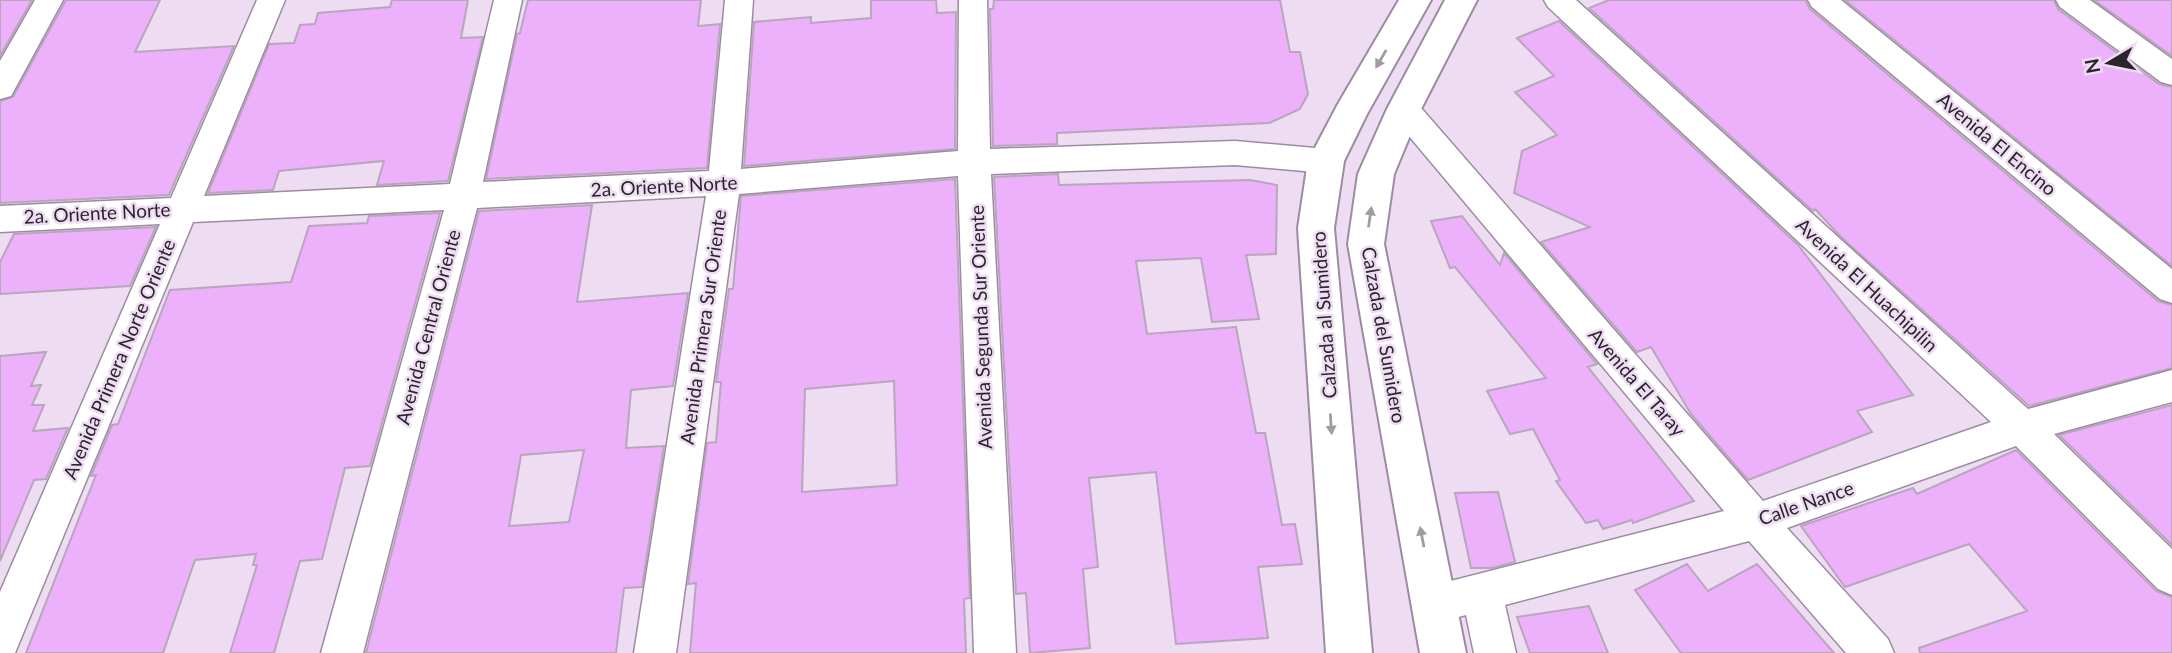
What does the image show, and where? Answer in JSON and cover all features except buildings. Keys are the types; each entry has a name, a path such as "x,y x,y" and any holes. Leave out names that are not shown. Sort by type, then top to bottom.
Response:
{"main road":[{"name":"Calzada al Sumidero","path":"1349,653 1316,228 1326,161 1350,113 1415,0"},
{"name":"Calzada del Sumidero","path":"1443,653 1366,244 1376,174 1404,109 1461,0"}],"street":[{"path":"0,88 49,0"},
{"name":"Avenida Primera Norte Oriente","path":"0,640 271,0"},
{"name":"Avenida Central Oriente","path":"342,653 463,198 508,0"},
{"name":"Avenida Primera Sur Oriente","path":"655,653 724,183 739,0"},
{"name":"Avenida Segunda Sur Oriente","path":"973,0 974,162 995,653"},
{"name":"Avenida El Huachipilin","path":"1558,0 2022,427 2172,576"},
{"name":"Avenida El Encino","path":"1822,0 2172,289"},
{"path":"2070,0 2172,74"},
{"name":"Avenida El Taray","path":"1404,109 1756,521 1873,653"},
{"name":"2a. Oriente Norte","path":"0,219 724,183 974,162 1235,153 1326,161"},
{"name":"Calle Nance","path":"1435,604 1756,521 2022,427 2172,386"},
{"path":"1482,594 1495,653"}]}
